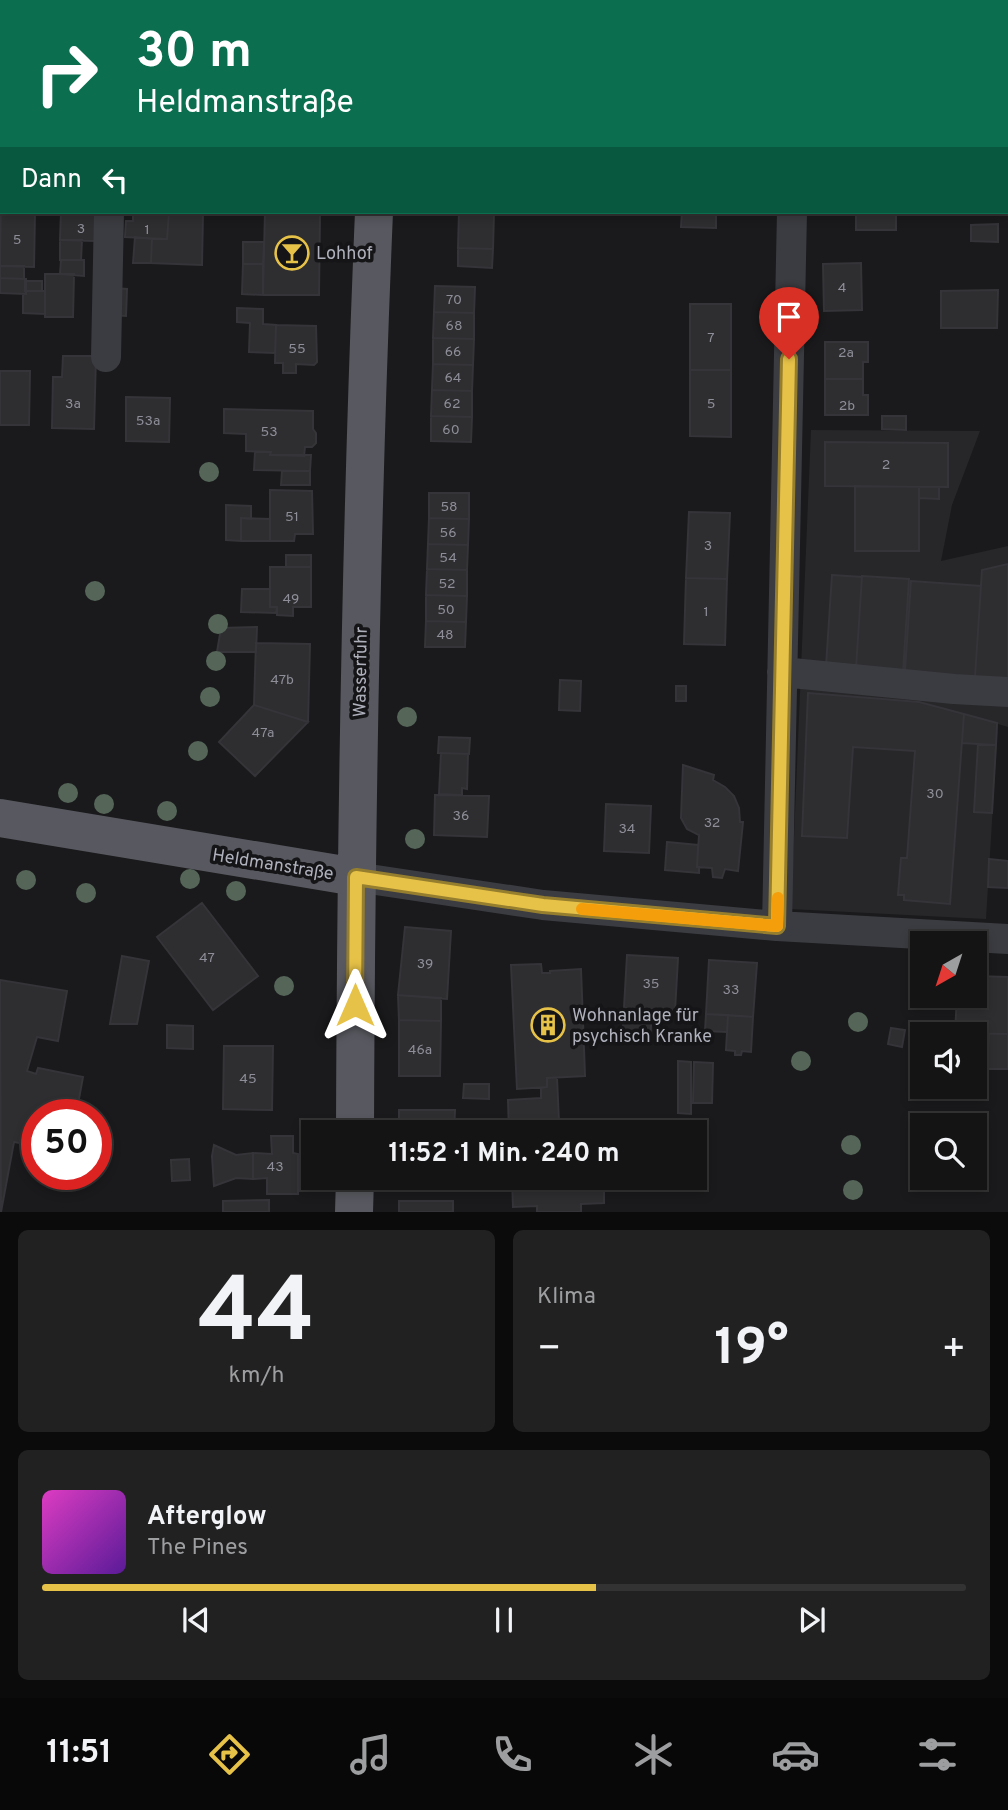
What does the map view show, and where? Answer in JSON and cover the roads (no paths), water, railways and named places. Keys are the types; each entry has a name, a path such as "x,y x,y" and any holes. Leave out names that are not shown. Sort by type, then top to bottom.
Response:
{"main road":[{"name":"Wasserfuhr","path":"355,1120 356,877 364,460 374,214"},
{"name":"Heldmanstraße","path":"0,818 356,877"},
{"path":"355,1190 355,1212"}],"street":[{"path":"106,357 109,214"},
{"path":"777,926 792,214"},
{"path":"782,672 1008,692"},
{"name":"Heldmanstraße","path":"356,877 543,905 777,926 1008,939"}],"place":[{"name":"Lohhof","path":"292,253"},
{"name":"Wohnanlage für psychisch Kranke","path":"548,1025"}]}
